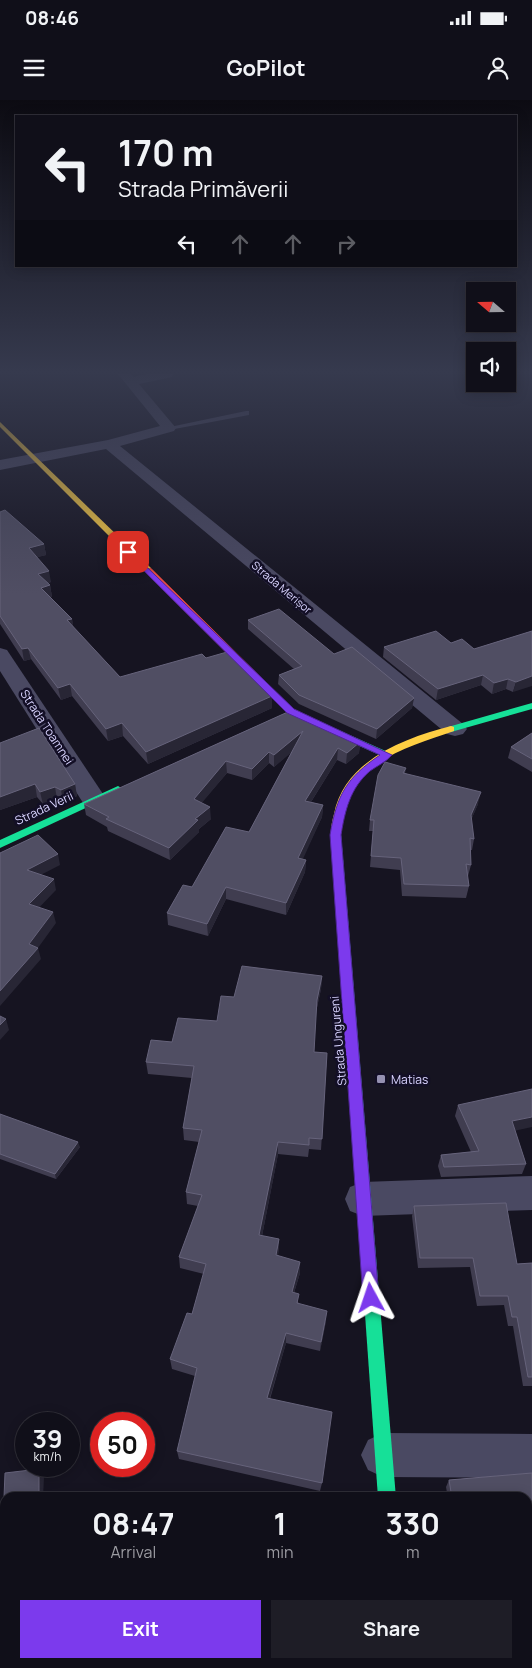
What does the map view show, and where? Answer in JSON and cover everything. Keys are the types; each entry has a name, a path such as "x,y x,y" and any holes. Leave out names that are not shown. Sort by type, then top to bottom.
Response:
{"street":[{"path":"23,447 286,713 387,755"},
{"path":"0,465 92,447"},
{"name":"Strada Merișor","path":"113,447 455,730"},
{"name":"Strada Toamnei","path":"0,654 6,675 94,800"},
{"name":"Strada Ungureni","path":"387,1492 336,835 340,810 349,787 365,770 387,755 455,730 532,706"},
{"name":"Strada Verii","path":"0,844 130,784"},
{"path":"363,1199 532,1193"},
{"path":"384,1455 532,1456"}],"building":[{"path":"5,510 44,544 29,548 49,571 38,574 50,585 41,588 72,619 67,620 120,677 202,654 206,658 227,652 272,696 146,752 122,723 106,729 70,684 58,688 28,648 22,649 0,616 0,512"},
{"path":"279,609 334,654 352,647 414,698 377,729 299,695 279,675 302,666 248,620"},
{"path":"436,631 451,643 462,639 474,649 532,631 532,676 516,682 508,679 494,683 483,675 438,689 384,647"},
{"path":"290,711 360,742 347,753 338,748 305,801 323,805 298,858 306,860 286,903 226,887 207,924 167,913 183,885 192,887 226,827 249,832 303,731 274,755 269,752 252,769 226,761 194,799 210,807 195,819 198,820 169,848 106,819 109,817 84,804"},
{"path":"39,728 75,784 61,790 55,787 40,792 35,784 0,797 0,743"},
{"path":"532,733 532,759 511,747"},
{"path":"385,762 406,768 403,773 481,792 471,815 474,839 470,838 471,865 466,864 469,886 404,884 401,858 371,856 374,820 370,820 378,775"},
{"path":"38,835 58,854 27,870 54,879 29,904 53,912 29,944 38,948 0,991 0,853"},
{"path":"242,966 322,976 317,1000 314,1052 327,1053 322,1139 309,1138 309,1145 278,1142 259,1235 279,1239 276,1255 300,1262 292,1292 299,1294 297,1303 327,1311 321,1342 286,1333 267,1398 332,1412 322,1483 177,1451 197,1368 170,1359 187,1313 192,1314 206,1264 179,1257 202,1195 186,1192 202,1130 183,1128 194,1066 146,1062 151,1040 172,1042 178,1018 217,1021 221,996 234,997"},
{"path":"0,1016 6,1019 0,1025"},
{"path":"532,1089 532,1117 512,1121 526,1164 444,1167 441,1155 479,1151 458,1105"},
{"path":"0,1114 78,1142 55,1174 0,1154"},
{"path":"506,1203 517,1264 532,1263 532,1377 528,1377 517,1317 512,1317 508,1296 480,1296 473,1258 420,1258 414,1206"},
{"path":"15,1472 15,1477 39,1477 39,1492 4,1492 5,1473"},
{"path":"532,1473 532,1492 451,1492 449,1480"}],"traffic: fast":[{"path":"451,729 532,706"},
{"path":"296,714 387,755"},
{"path":"0,844 118,789"},
{"path":"336,834 387,1492"}],"traffic: slow":[{"path":"23,447 148,570"},
{"path":"336,834 339,813 346,793 354,780 365,769 407,745 451,729"}],"traffic: jam":[{"path":"148,570 290,711 296,714"}],"place":[{"name":"Matias","path":"381,1079"}],"route":[{"path":"128,552 290,711 387,755 365,770 349,787 340,810 336,835 371,1298"}]}
